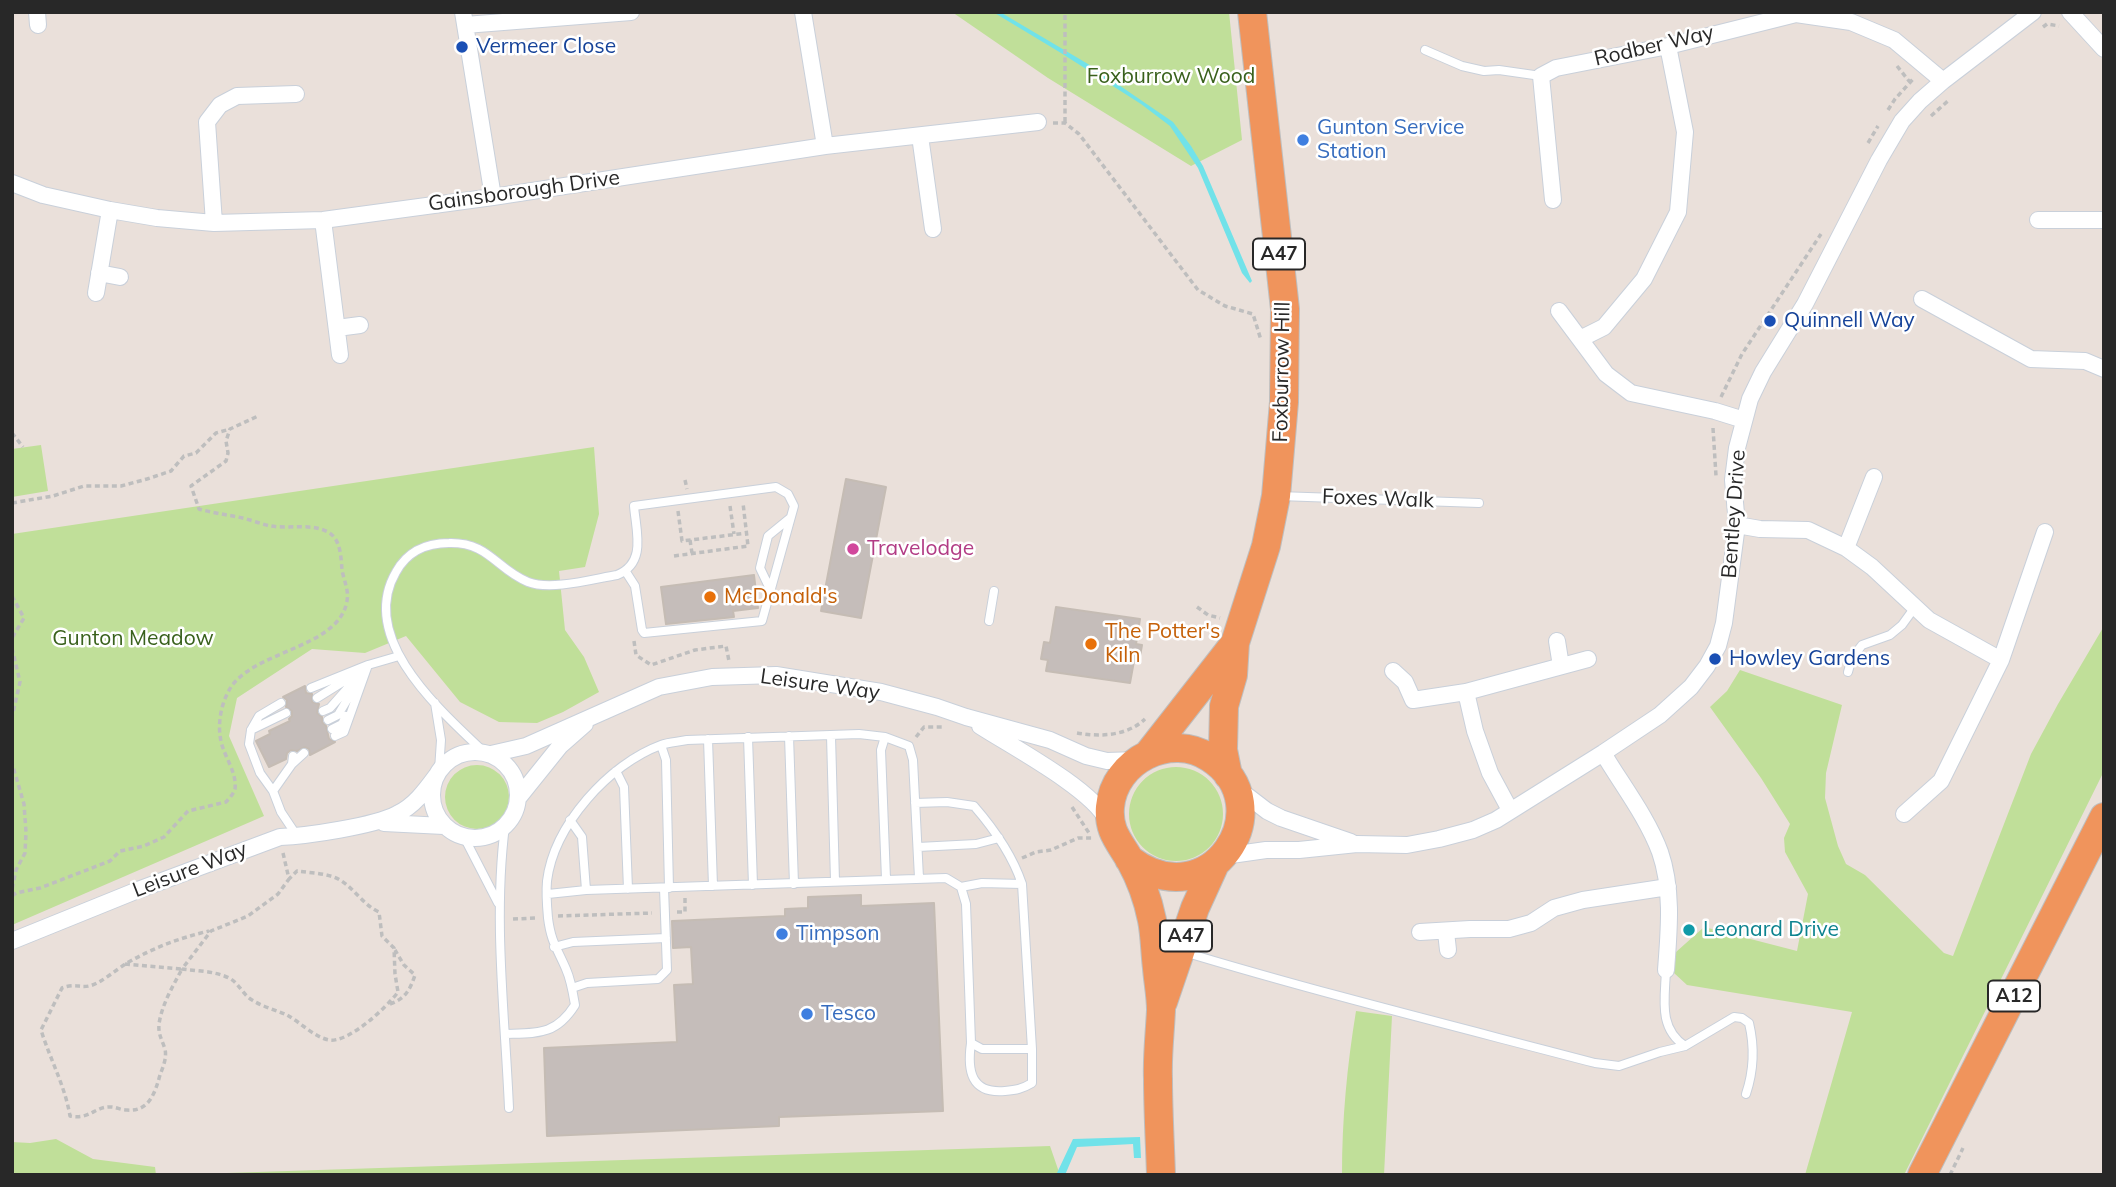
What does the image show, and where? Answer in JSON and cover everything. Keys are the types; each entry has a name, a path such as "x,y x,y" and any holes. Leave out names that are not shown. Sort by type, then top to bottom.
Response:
{"highway":[{"name":"Foxburrow Hill","path":"1143,757 1225,634 1266,547 1276,496 1283,435 1285,309 1252,12"},
{"name":"Foxburrow Hill","path":"1225,634 1233,675 1224,706 1223,750 1232,781"},
{"path":"1171,748 1192,750 1211,758 1232,781 1239,797 1240,813 1239,827 1233,844 1220,860 1198,874 1177,878 1157,875 1142,869 1129,859 1120,847 1100,839 1114,790 1122,775 1143,757 1171,748"},
{"name":"A12","path":"1922,1175 2104,817"},
{"name":"A47","path":"1129,859 1141,884 1152,920 1161,1009 1157,1078 1161,1175"},
{"name":"A47","path":"1161,1009 1195,908 1220,860"}],"street":[{"path":"494,197 464,19 631,12"},
{"path":"803,12 825,146"},
{"name":"Bentley Drive","path":"1220,860 1266,850 1299,850 1357,844 1407,845 1473,830 1496,820 1603,753 1673,704 1691,687 1718,646 1724,624 1737,525 1733,481 1744,420 1763,372 1805,304 1892,137 1920,101 1943,80 2033,12"},
{"name":"Rodber Way","path":"1541,76 1556,68 1668,46 1796,14 1853,17 1894,40 1943,80"},
{"path":"2073,16 2104,49"},
{"path":"1580,339 1604,327 1644,279 1678,212 1685,132 1668,46"},
{"path":"1541,76 1553,200"},
{"path":"215,223 207,122 220,105 237,96 296,94"},
{"name":"Gainsborough Drive","path":"12,183 43,195 158,218 215,223 323,220 494,197 825,146 1038,122"},
{"path":"920,136 933,229"},
{"path":"96,293 110,210"},
{"path":"323,220 340,355"},
{"path":"2038,220 2104,220"},
{"path":"99,273 120,277"},
{"path":"1922,299 2031,359 2085,361 2104,369"},
{"path":"1559,310 1606,374 1631,393 1744,420"},
{"path":"337,328 360,325"},
{"path":"1846,548 1874,477"},
{"path":"1737,525 1760,529 1808,530 1846,548 1872,567 1929,620 2001,660"},
{"path":"1904,814 1941,780 2001,660 2045,532"},
{"path":"1558,641 1561,666"},
{"path":"1393,671 1405,682 1413,700 1466,692 1588,659"},
{"name":"Leisure Way","path":"13,938 280,837 370,823 398,814 422,795 437,773 455,756 464,752 488,753 526,746 659,687 712,677 776,675 881,692 1050,740 1086,756 1108,761 1143,757"},
{"path":"1466,692 1482,752 1510,810"},
{"name":"Leisure Way","path":"505,826 517,808 519,797 560,746 594,715"},
{"name":"Leisure Way","path":"966,717 1074,786 1105,814 1100,839"},
{"path":"488,753 500,759 514,776 519,797"},
{"path":"1603,753 1660,853 1668,887 1669,933 1666,970"},
{"path":"437,773 431,797 433,807 444,826"},
{"name":"Bentley Drive","path":"1232,781 1266,811 1357,844"},
{"name":"Leisure Way","path":"370,823 444,826 464,837"},
{"path":"464,837 481,838 498,832 505,826"},
{"path":"1420,932 1509,929 1531,923 1554,908 1583,900 1668,887"},
{"path":"1446,932 1448,950"}],"lane":[{"path":"1425,50 1462,66 1484,71 1499,70 1541,76"},
{"path":"488,753 435,704 399,656 389,633 385,609 389,583 402,561 421,547 448,542 473,545 529,583 551,585 626,572 632,565 638,548 634,506 776,487 788,494 794,506 762,621 648,634 642,630 635,586 626,572"},
{"name":"Foxes Walk","path":"1276,496 1479,503"},
{"path":"771,589 760,568 768,536 790,518"},
{"path":"989,621 994,591"},
{"path":"1847,672 1852,658 1862,645 1890,635 1902,625 1915,607"},
{"path":"311,688 368,665 399,656"},
{"path":"317,698 368,665"},
{"path":"323,711 330,708 368,665"},
{"path":"332,728 342,724 368,665"},
{"path":"281,703 259,716 250,730 249,744 260,773 297,836"},
{"path":"435,704 441,740 437,773"},
{"path":"250,730 286,713"},
{"path":"271,720 280,726"},
{"path":"506,1034 553,1029 566,1019 575,1005 567,969 554,947 548,917 547,880 556,852 570,820 589,796 616,771 661,745 687,740 859,734 885,737 909,746 913,760 919,878"},
{"path":"789,736 794,884"},
{"path":"831,736 835,881"},
{"path":"748,737 753,885"},
{"path":"885,737 881,750 886,879"},
{"path":"708,739 713,886"},
{"path":"572,988 587,983 658,979 667,970 666,760 661,745"},
{"path":"273,791 292,760 304,752"},
{"path":"616,771 624,787 628,889"},
{"path":"915,803 947,802 974,806 999,838 1023,884 1032,1083 1020,1090 999,1092 983,1089 974,1080 969,1062 971,1043 966,904 961,887"},
{"path":"570,820 582,837 586,890"},
{"path":"505,826 499,906 509,1108"},
{"path":"464,837 499,906"},
{"path":"918,847 976,844 999,838"},
{"path":"548,894 586,890 919,878 946,878 961,887 982,883 1023,884"},
{"path":"554,947 573,942 666,938"},
{"path":"1181,951 1297,986 1595,1063 1619,1066 1685,1046 1724,1021 1742,1017 1749,1023 1754,1056 1746,1094"},
{"path":"1666,970 1666,1023 1676,1040 1685,1046"},
{"path":"971,1043 982,1049 1032,1048"}],"path":[{"path":"1065,12 1065,123"},
{"path":"2037,32 2047,24 2066,27 2073,16"},
{"path":"1865,148 1909,81 1894,62"},
{"path":"1038,122 1065,123 1079,134 1198,290 1225,306 1253,314 1263,348"},
{"path":"1715,411 1742,354 1822,231"},
{"path":"12,503 53,496 84,486 121,486 171,471 184,457 196,453 216,433 258,415"},
{"path":"12,896 16,892 40,888 110,861 120,851 144,846 164,837 188,811 226,802 235,790 219,728 222,706 232,685 251,670 325,634 341,618 347,601 347,583 338,545 330,533 309,527 267,526 199,509 191,486 226,461 226,441 230,429"},
{"path":"12,433 22,445 12,444"},
{"path":"674,556 748,546 743,501"},
{"path":"730,503 734,534"},
{"path":"689,508 678,510 682,541 747,533"},
{"path":"690,540 692,553"},
{"path":"12,596 24,618 12,638"},
{"path":"1197,607 1208,615 1220,618"},
{"path":"1224,607 1220,618 1225,634"},
{"path":"12,648 20,682 12,717"},
{"path":"1073,732 1096,736 1114,734 1139,725 1147,717"},
{"path":"909,746 925,727 946,727"},
{"path":"12,752 12,763 24,804 26,832 25,853 16,870 12,890"},
{"path":"1069,803 1100,839"},
{"path":"280,837 289,879"},
{"path":"1013,862 1078,838 1100,839"},
{"path":"211,931 182,969 162,1011 159,1027 160,1041 165,1049 165,1062 154,1096 145,1106 128,1111 103,1107 80,1118 71,1116 65,1090 41,1030 62,988 72,985 89,986 150,950 248,916 278,894 297,871 340,880 370,908 379,912 382,936 415,975 410,990 400,1001 389,1004"},
{"path":"500,920 685,912 685,887"},
{"path":"394,948 398,992"},
{"path":"125,964 221,975 233,980 251,1000 288,1016 329,1040 356,1030 389,1004 398,992 410,990"}],"green space":[{"name":"Foxburrow Wood","path":"952,12 1229,12 1242,140 1191,166 1048,78"},
{"path":"41,445 48,491 12,497 12,449"},
{"name":"Gunton Meadow","path":"594,447 599,514 585,567 559,571 565,630 584,657 599,692 537,723 499,722 460,702 406,636 365,653 312,649 237,698 229,736 264,816 12,925 12,534"},
{"path":"2104,626 2104,771 1904,1175 1805,1175 1852,1012 1687,985 1674,973 1676,952 1704,927 1797,951 1808,894 1785,852 1784,838 1790,824 1710,707 1727,691 1740,670 1842,705 1826,773 1825,798 1838,846 1846,864 1865,875 1944,953 1953,956 2031,754"},
{"path":"471,765 483,765 500,774 507,785 507,809 500,820 483,829 471,829 459,824 450,815 445,803 445,791 450,779 459,770"},
{"path":"1176,767 1194,771 1209,781 1219,796 1223,814 1219,832 1209,847 1194,857 1176,861 1158,857 1143,847 1133,832 1129,814 1133,796 1143,781 1158,771"},
{"path":"1356,1011 1392,1016 1384,1175 1342,1175 1346,1093"},
{"path":"56,1139 93,1159 155,1167 156,1175 12,1175 12,1142 30,1143"},
{"path":"1050,1146 1060,1175 166,1175"}],"water":[{"path":"993,12 1000,12 1088,64 1173,122 1203,166 1252,281 1250,283 1242,273 1198,168 1170,126 1141,104"},
{"path":"1140,1137 1141,1158 1134,1158 1133,1144 1077,1147 1065,1175 1056,1175 1073,1139"}],"building":[{"name":"Travelodge","path":"846,479 886,487 861,618 821,611"},
{"name":"McDonald's","path":"754,575 758,608 733,611 734,617 666,624 661,587"},
{"name":"The Potter's Kiln","path":"1056,607 1140,619 1136,644 1142,645 1139,662 1134,661 1130,683 1046,671 1048,660 1041,659 1044,642 1050,643"},
{"path":"305,686 306,693 312,694 312,702 319,704 317,713 322,717 329,739 335,742 310,755 309,749 305,747 297,751 291,750 286,759 269,767 256,741 290,721 292,711 286,707 287,700 283,697"},
{"name":"Tesco","path":"861,895 861,906 934,903 943,1111 779,1117 779,1126 547,1136 544,1048 677,1042 674,985 693,984 691,947 673,948 672,921 785,916 785,909 808,908 808,897"}],"place":[{"name":"Vermeer Close","path":"462,47"},
{"name":"Gunton Service Station","path":"1303,140"},
{"name":"Quinnell Way","path":"1770,321"},
{"name":"Travelodge","path":"853,549"},
{"name":"McDonald's","path":"710,597"},
{"name":"The Potter's Kiln","path":"1091,644"},
{"name":"Howley Gardens","path":"1715,659"},
{"name":"Leonard Drive","path":"1689,930"},
{"name":"Timpson","path":"782,934"},
{"name":"Tesco","path":"807,1014"}]}
